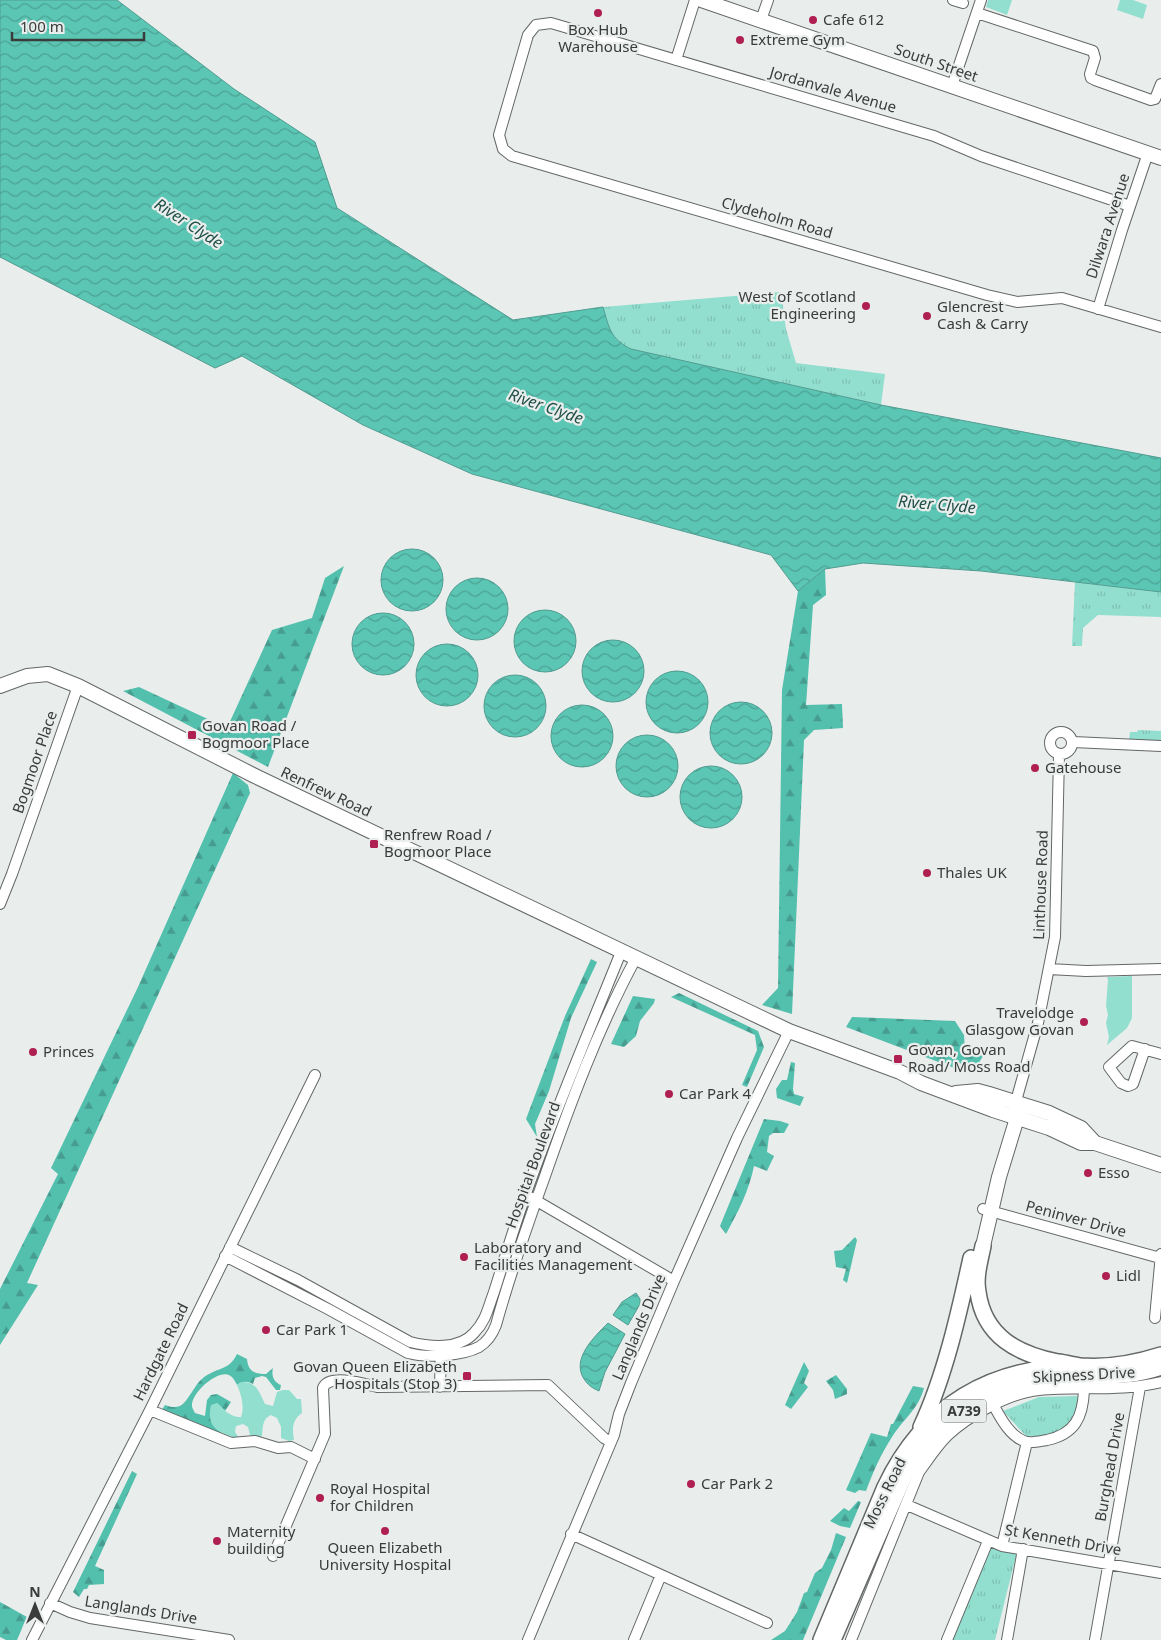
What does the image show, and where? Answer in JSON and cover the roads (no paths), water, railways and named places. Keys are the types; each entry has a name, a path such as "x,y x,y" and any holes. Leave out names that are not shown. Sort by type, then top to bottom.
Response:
{"main road":[{"path":"978,1245 977,1292 983,1314 991,1328 1009,1344 1027,1353 1081,1366"},
{"path":"916,1437 935,1394 978,1245"},
{"name":"A739","path":"1081,1366 1134,1362 1161,1355"},
{"name":"Moss Road","path":"821,1640 885,1487 895,1466 916,1437 938,1415 957,1400 990,1382 1027,1370 1054,1366 1081,1366"},
{"name":"Moss Road","path":"833,1640 899,1486 922,1448 956,1416 986,1396 1022,1384 1057,1378 1109,1376 1152,1370 1161,1366"}],"street":[{"path":"676,60 695,0"},
{"name":"South Street","path":"701,0 1154,156"},
{"path":"761,20 768,0"},
{"path":"952,86 981,0"},
{"path":"977,12 1090,50 1095,58 1090,74 1092,80 1154,100 1161,84"},
{"name":"Jordanvale Avenue","path":"528,35 536,25 551,23 934,136 981,156 1130,206"},
{"name":"Clydeholm Road","path":"528,35 499,135 503,149 512,156 1008,301 1022,302 1062,298 1161,327"},
{"name":"Dilwara Avenue","path":"1098,309 1130,206 1154,156"},
{"name":"Renfrew Road","path":"0,686 27,676 48,674 78,686 255,776 790,1031 886,1066 921,1083 993,1110 1049,1128 1081,1143 1095,1143 1161,1165"},
{"name":"Bogmoor Place","path":"0,904 78,686"},
{"name":"Linthouse Road","path":"1016,1101 1038,1023 1055,937 1059,755 1050,746 1051,738 1057,733 1065,732 1073,742"},
{"path":"1059,755 1071,750 1073,742 1161,746"},
{"name":"Hospital Boulevard","path":"441,1350 464,1341 473,1334 487,1316 525,1195 550,1124 621,952"},
{"name":"Hospital Boulevard","path":"228,1251 298,1280 403,1339 441,1350 470,1351 481,1346 493,1333 520,1242 564,1120 600,1034 636,958"},
{"path":"1049,969 1161,969"},
{"name":"Langlands Drive","path":"528,1640 611,1442 631,1383 674,1281 748,1116 790,1031"},
{"path":"1145,1049 1161,1054"},
{"name":"Hardgate Road","path":"32,1640 150,1410 315,1075"},
{"path":"952,1094 978,1092 1016,1101 1049,1113 1081,1128 1095,1143"},
{"path":"978,1245 987,1210 999,1177 1016,1101"},
{"path":"525,1195 674,1281"},
{"name":"Peninver Drive","path":"987,1210 1161,1256"},
{"path":"1155,1318 1161,1256"},
{"path":"440,1387 441,1350"},
{"path":"274,1556 325,1434 323,1388 329,1381 350,1381 377,1387 548,1385 604,1438 611,1442"},
{"name":"Skipness Drive","path":"851,1640 919,1472 931,1454 948,1436 970,1418 1014,1396 1038,1390 1140,1387 1161,1382"},
{"name":"Burghead Drive","path":"1095,1640 1140,1387"},
{"path":"994,1406 1004,1424 1015,1435 1027,1442 1059,1437 1068,1432 1079,1419 1083,1406 1084,1390"},
{"path":"150,1410 231,1443 255,1441 278,1448 291,1447 314,1459"},
{"path":"1002,1546 1027,1442"},
{"name":"St Kenneth Drive","path":"907,1505 1002,1546 1161,1573"},
{"path":"572,1534 767,1623"},
{"path":"947,1640 988,1541"},
{"path":"1007,1640 1023,1549"},
{"path":"634,1640 661,1575"},
{"name":"Langlands Drive","path":"50,1603 90,1618 229,1640"}],"water":[{"name":"River Clyde","path":"0,0 117,0 234,89 315,142 337,208 513,320 603,307 614,337 631,349 881,405 1161,458 1161,592 981,571 863,563 825,569 798,591 771,555 472,474 363,425 242,356 215,368 0,257"},
{"path":"406,549 418,549 434,558 441,568 443,580 441,592 434,602 418,611 406,611 395,606 386,597 381,586 381,574 386,563 395,554"},
{"path":"477,578 489,580 499,587 506,597 508,609 506,621 499,631 489,638 477,640 465,638 455,631 448,621 446,609 448,597 455,587 465,580"},
{"path":"539,610 551,610 567,619 574,629 576,641 574,653 567,663 551,672 539,672 528,667 519,658 514,647 514,635 519,624 528,615"},
{"path":"383,613 395,615 405,622 412,632 414,644 412,656 405,666 395,673 383,675 371,673 361,666 354,656 352,644 354,632 361,622 371,615"},
{"path":"613,640 625,642 635,649 642,659 644,671 642,683 635,693 625,700 613,702 601,700 591,693 584,683 582,671 584,659 591,649 601,642"},
{"path":"447,644 459,647 469,653 475,663 478,675 475,687 469,697 459,703 447,706 435,703 425,697 419,687 416,675 419,663 425,653 435,647"},
{"path":"671,671 683,671 699,680 706,690 708,702 706,714 699,724 683,733 671,733 660,728 651,719 646,708 646,696 651,685 660,676"},
{"path":"515,675 532,680 537,684 541,689 546,706 541,723 537,728 532,732 515,737 498,732 493,728 489,723 484,706 489,689 493,684 498,680"},
{"path":"741,702 753,704 763,711 770,721 772,733 770,745 763,755 753,762 741,764 729,762 719,755 712,745 710,733 712,721 719,711 729,704"},
{"path":"582,705 594,707 604,714 611,724 613,736 611,748 604,758 594,765 582,767 570,765 560,758 553,748 551,736 553,724 560,714 570,707"},
{"path":"647,735 659,737 669,744 676,754 678,766 676,778 669,788 659,795 647,797 635,795 625,788 618,778 616,766 618,754 625,744 635,737"},
{"path":"705,766 717,766 733,775 740,785 742,797 740,809 733,819 717,828 705,828 694,823 685,814 680,803 680,791 685,780 694,771"},
{"path":"636,1293 640,1299 640,1304 628,1325 613,1315 622,1302"},
{"path":"608,1323 625,1334 605,1372 599,1391 590,1386 584,1379 580,1364 586,1349"}],"place":[{"name":"Box Hub Warehouse","path":"598,13"},
{"name":"Cafe 612","path":"813,20"},
{"name":"Extreme Gym","path":"740,40"},
{"name":"West of Scotland Engineering","path":"866,306"},
{"name":"Glencrest Cash & Carry","path":"927,316"},
{"name":"Govan Road / Bogmoor Place","path":"192,735"},
{"name":"Gatehouse","path":"1035,768"},
{"name":"Renfrew Road / Bogmoor Place","path":"374,844"},
{"name":"Thales UK","path":"927,873"},
{"name":"Travelodge Glasgow Govan","path":"1084,1022"},
{"name":"Princes","path":"33,1052"},
{"name":"Govan, Govan Road/ Moss Road","path":"898,1059"},
{"name":"Car Park 4","path":"669,1094"},
{"name":"Esso","path":"1088,1173"},
{"name":"Laboratory and Facilities Management","path":"464,1257"},
{"name":"Lidl","path":"1106,1276"},
{"name":"Car Park 1","path":"266,1330"},
{"name":"Govan Queen Elizabeth Hospitals (Stop 3)","path":"467,1376"},
{"name":"Car Park 2","path":"691,1484"},
{"name":"Royal Hospital for Children","path":"320,1498"},
{"name":"Queen Elizabeth University Hospital","path":"385,1531"},
{"name":"Maternity building","path":"217,1541"}]}
